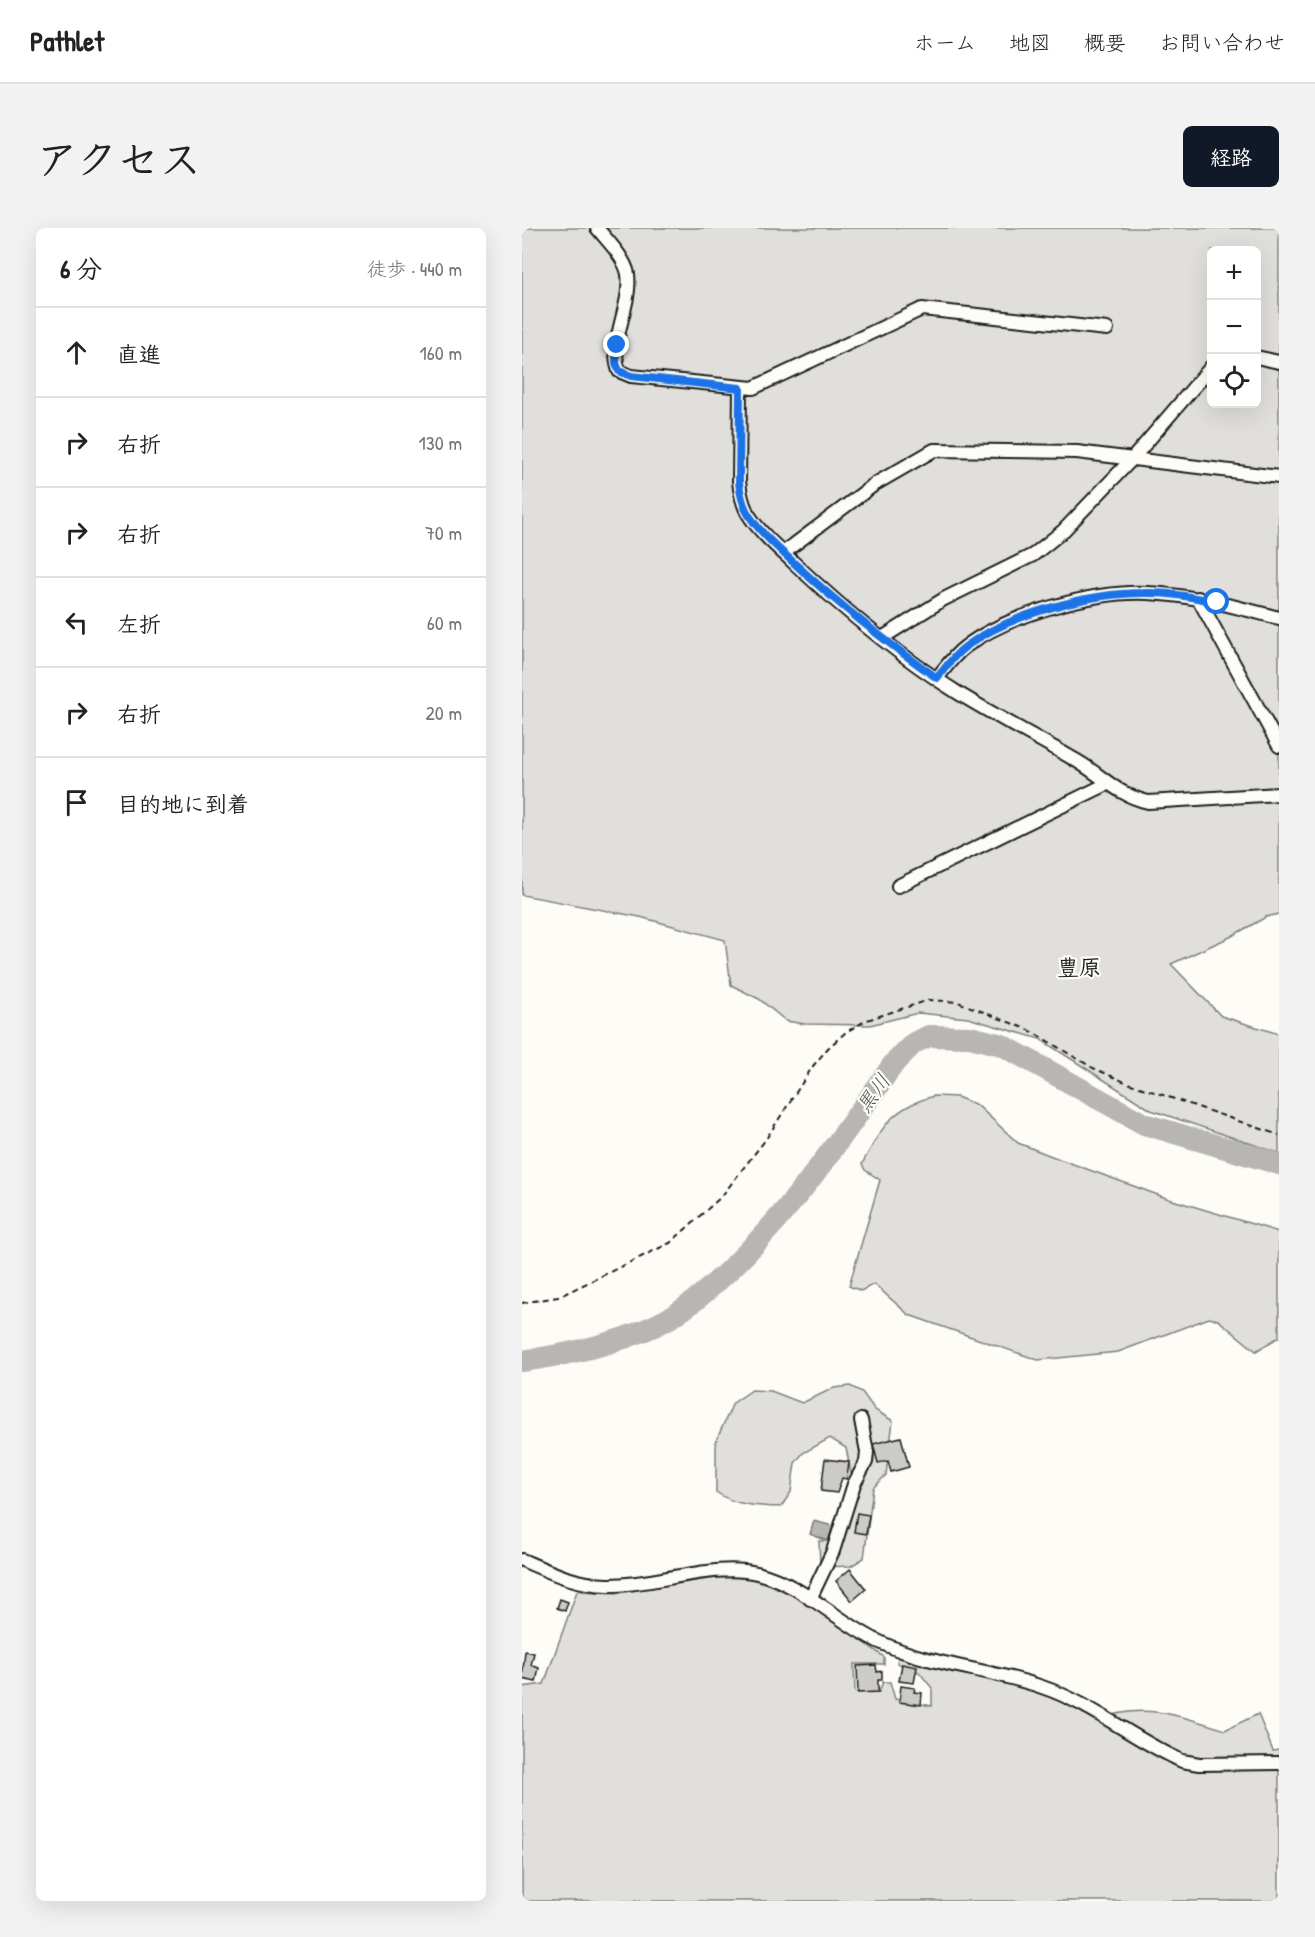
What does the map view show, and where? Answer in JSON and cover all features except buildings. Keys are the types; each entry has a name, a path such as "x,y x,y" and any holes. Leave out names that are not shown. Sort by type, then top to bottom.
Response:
{"street":[{"path":"597,228 628,273 626,301 616,352 619,371 656,380 740,388 760,386 922,309 1107,329"},
{"path":"1261,358 1279,362"},
{"path":"882,638 944,599 1033,555 1094,501 1207,372"},
{"path":"740,388 737,429 740,497 754,523 827,594 882,638 957,693 1083,764 1107,784 1133,799 1148,802 1279,794"},
{"path":"783,553 875,484 934,450 989,453 1077,452 1279,477"},
{"path":"937,678 958,653 982,637 1055,608 1118,594 1145,593 1198,598 1279,618"},
{"path":"1198,598 1279,746"},
{"path":"898,886 1107,784"},
{"path":"810,1599 833,1551 854,1484 866,1462 867,1452 861,1420"},
{"path":"522,1560 567,1578 589,1584 611,1586 734,1570 757,1572 810,1599 882,1644 1043,1687 1075,1701 1182,1761 1199,1764 1279,1763"}],"path":[{"path":"522,1303 558,1297 670,1243 721,1197 766,1138 813,1066 828,1048 846,1032 867,1020 929,1000 958,1002 1029,1030 1093,1068 1125,1082 1279,1135"}],"shaded area":[{"path":"522,228 1279,228 1279,914 1266,917 1230,937 1171,964 1221,1016 1279,1034 1279,1153 1151,1110 1040,1039 968,1018 918,1013 870,1025 805,1024 786,1021 759,999 731,985 725,940 640,917 522,895"},
{"path":"934,1096 957,1097 977,1105 1018,1143 1169,1199 1279,1232 1279,1337 1256,1351 1218,1320 1209,1318 1118,1352 1038,1360 909,1315 874,1284 861,1291 849,1286 880,1180 865,1170 862,1164 890,1120 908,1106"},
{"path":"850,1386 862,1392 875,1410 893,1421 886,1475 873,1488 864,1558 851,1566 820,1567 819,1541 829,1541 861,1479 851,1473 846,1448 830,1438 803,1453 795,1463 791,1492 781,1507 739,1503 716,1492 716,1441 733,1403 752,1390 771,1391 802,1403 834,1388"},
{"path":"814,1521 833,1526 828,1541 810,1534"},
{"path":"734,1575 776,1585 795,1594 884,1657 884,1664 854,1664 855,1692 879,1692 883,1682 890,1682 895,1699 932,1706 932,1688 919,1672 897,1663 898,1657 952,1671 1009,1680 1058,1699 1100,1719 1116,1714 1147,1711 1178,1716 1225,1730 1258,1714 1273,1751 1279,1750 1279,1901 522,1901 522,1687 544,1684 577,1591 618,1593"}],"waterway":[{"name":"黒川","path":"522,1361 572,1352 622,1339 664,1321 691,1304 724,1275 772,1226 815,1173 895,1062 914,1043 929,1036 970,1037 1002,1045 1144,1124 1279,1164"}],"district":[{"name":"豊原","path":"1079,967"}],"route":[{"path":"617,345 616,363 619,371 631,376 740,388 737,429 740,497 754,523 827,594 937,678 965,647 1007,625 1055,608 1108,595 1145,593 1217,602"}]}
